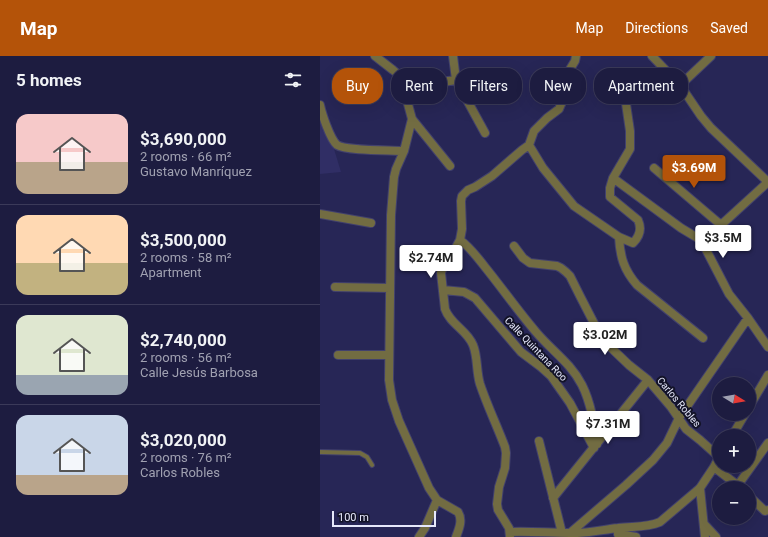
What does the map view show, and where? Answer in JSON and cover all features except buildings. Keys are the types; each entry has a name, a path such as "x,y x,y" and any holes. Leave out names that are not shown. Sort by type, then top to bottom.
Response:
{"street":[{"path":"454,56 455,68"},
{"path":"576,56 575,61 564,79 561,106 534,131 529,146 522,150 492,176 468,190 464,194 461,201 462,229 460,240 442,267 441,277 445,309 449,317 467,335 473,345 480,384 505,447 505,468 499,487 497,504 498,510 509,528 510,535 522,532 566,533 601,531 636,537"},
{"path":"652,56 664,68"},
{"path":"688,78 711,56"},
{"path":"377,57 391,68"},
{"path":"688,97 711,128 768,182 701,240"},
{"path":"409,104 412,119 450,166"},
{"path":"470,104 486,133"},
{"path":"529,146 543,168 574,206 619,237 633,243 638,238 640,232 638,220 610,196 610,188 613,178 630,149 630,131 626,104"},
{"path":"320,105 327,127 335,144 352,149 404,151"},
{"path":"412,119 404,151 396,169 393,191 391,215 388,380 392,400 399,421 429,488 437,500 458,512 460,515 461,522 456,537"},
{"path":"654,168 720,225"},
{"path":"613,178 681,228 701,240 729,294 768,347"},
{"path":"320,214 371,223"},
{"path":"619,237 622,262 637,286 704,338"},
{"path":"460,240 469,247 537,333 570,367 586,394 592,416 595,446"},
{"name":"Carlos Robles","path":"514,246 523,258 530,263 557,266 570,276 598,331 606,343 629,365 648,380 671,407 686,428 712,451"},
{"path":"335,287 390,288"},
{"name":"Calle Quintana Roo","path":"443,290 464,292 475,298 522,352 551,376 570,403 595,446"},
{"path":"566,533 626,485 653,460 667,443 679,418 748,318"},
{"path":"338,355 389,355"},
{"path":"756,395 768,374"},
{"path":"553,498 648,380"},
{"path":"539,441 553,498 566,533"},
{"path":"742,481 768,443"},
{"path":"618,533 660,522 700,488 712,470"},
{"path":"722,473 732,481"},
{"path":"700,488 705,537"},
{"path":"419,537 425,528 437,500"},
{"path":"756,503 765,511 768,510"},
{"path":"703,523 716,537"}],"lane":[{"path":"320,452 360,453 364,454 372,465"}],"shaded area":[{"path":"320,117 334,149 341,172 320,174"}]}
